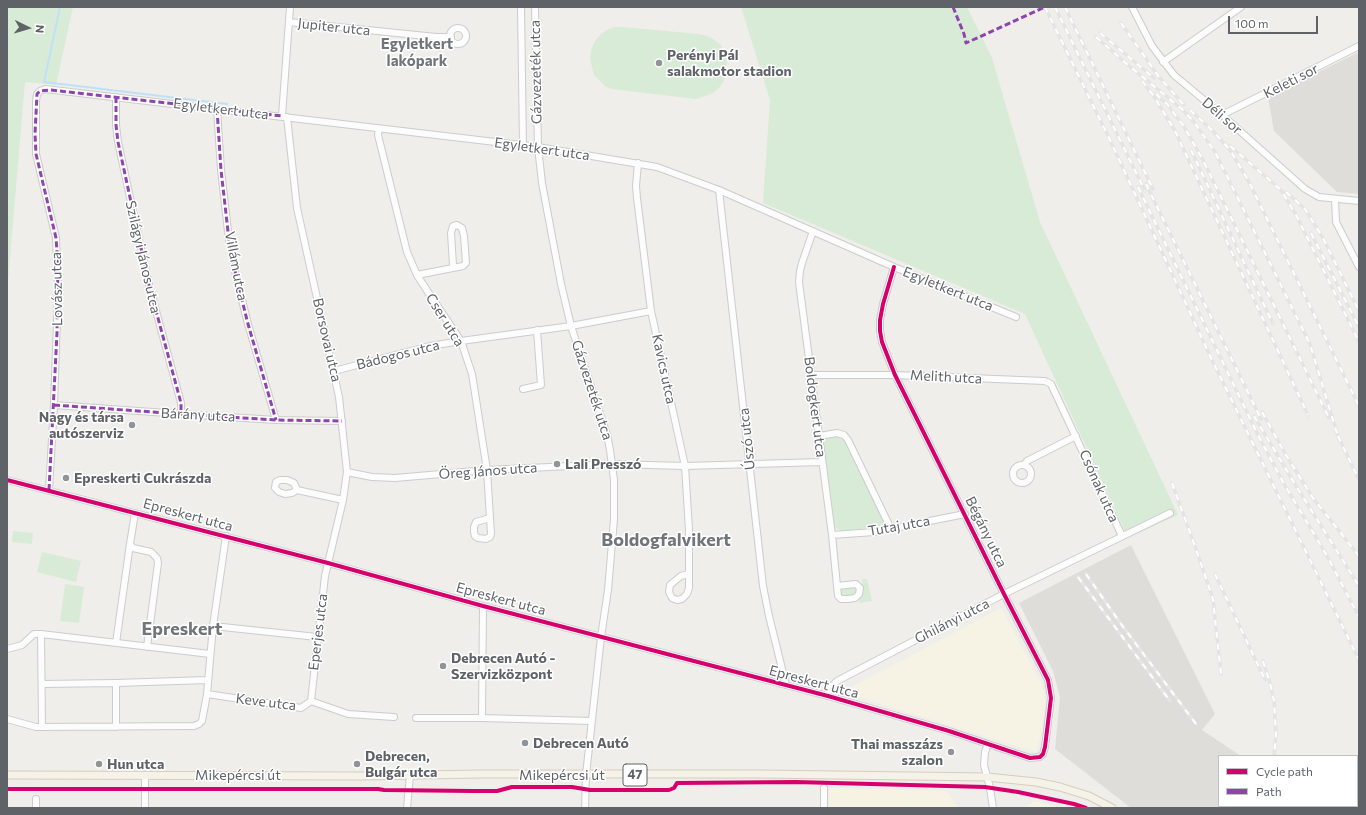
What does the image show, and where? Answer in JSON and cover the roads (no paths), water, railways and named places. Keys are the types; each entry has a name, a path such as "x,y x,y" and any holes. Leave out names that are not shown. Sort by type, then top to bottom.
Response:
{"main road":[{"name":"Mikepércsi út","path":"7,774 760,774 987,777 1036,782 1060,787 1089,796 1112,808"}],"street":[{"name":"Borsovai utca","path":"290,7 284,117 301,227 339,397 347,472 343,500 328,563"},
{"path":"521,7 523,146"},
{"name":"Gázvezeték utca","path":"535,7 538,148 542,183 561,284 571,326 607,435 612,464 614,519 608,590 601,637 586,775 585,808"},
{"name":"Déli sor","path":"1132,7 1152,46 1174,75 1222,115 1305,189 1319,197 1359,201"},
{"path":"1163,62 1241,7"},
{"name":"Jupiter utca","path":"289,22 436,37 451,37"},
{"name":"Keleti sor","path":"1222,115 1359,46"},
{"name":"Egyletkert utca","path":"40,90 116,97 523,146 638,163 667,169 720,190 894,267 1016,317"},
{"name":"Lovász utca","path":"40,90 37,94 36,101 36,154 56,238 58,263 57,333 49,490"},
{"name":"Szilágyi János utca","path":"116,97 116,125 118,142 149,285 181,403 181,414"},
{"name":"Villám utca","path":"217,109 221,170 235,269 248,324 276,420"},
{"name":"Cser utca","path":"379,129 378,135 407,252 417,275 461,341 472,374 486,470 490,518"},
{"name":"Kavics utca","path":"638,163 636,186 637,198 651,311 685,466 689,530 688,574"},
{"name":"Úszó utca","path":"720,190 763,586 786,685"},
{"path":"1335,199 1336,222 1359,266"},
{"path":"417,275 463,266 466,263 464,236 462,228 458,225 453,226 451,233 453,265"},
{"name":"Boldogkert utca","path":"813,231 800,272 799,282 832,535 837,586"},
{"name":"Bégány utca","path":"894,267 880,320 882,342 895,375 1048,680 1051,698 1043,754 1030,758 988,744"},
{"name":"Bádogos utca","path":"334,371 430,346 571,326 651,311"},
{"path":"523,390 541,385 537,330"},
{"name":"Melith utca","path":"811,375 895,375 1045,382 1051,384 1055,389"},
{"name":"Csónak utca","path":"1055,389 1122,536"},
{"name":"Bárány utca","path":"54,405 276,420 342,421"},
{"path":"819,436 837,433 844,435 848,440 891,528"},
{"name":"Csónak utca","path":"1024,465 1027,461 1076,436"},
{"name":"Öreg János utca","path":"347,472 372,477 395,478 486,470 612,464 685,466 822,462"},
{"name":"Epreskert utca","path":"7,480 135,512 483,606 828,696 949,731 988,744"},
{"path":"297,490 343,500"},
{"path":"116,643 135,512"},
{"name":"Ghilányi utca","path":"828,696 829,689 837,681 1004,594 1170,513"},
{"name":"Tutaj utca","path":"832,535 891,528 965,514"},
{"path":"7,719 36,727 194,726 199,724 202,721 207,694 213,626 226,536"},
{"path":"130,544 133,548 151,552 157,558 158,563 147,647"},
{"name":"Eperjes utca","path":"311,701 317,638 328,563"},
{"path":"482,718 483,606"},
{"path":"213,626 317,638"},
{"path":"7,649 22,645 34,634 41,634 210,654"},
{"path":"41,634 42,727"},
{"path":"42,684 208,680"},
{"path":"116,683 116,727"},
{"name":"Keve utca","path":"207,694 301,708 311,701 348,714 394,717"},
{"path":"416,718 592,720"},
{"path":"988,744 985,752 984,766 990,788 992,808"},
{"path":"145,775 145,808"},
{"path":"406,808 410,775"},
{"path":"824,788 824,808"},
{"path":"36,799 36,808"}],"waterway":[{"path":"60,7 44,82 227,104"}],"railway":[{"path":"1045,7 1109,138 1212,360 1359,660"},
{"path":"1055,7 1145,191"},
{"path":"1065,7 1153,189"},
{"path":"1121,23 1159,77 1184,105"},
{"path":"1100,33 1154,78"},
{"path":"1096,37 1183,110 1194,122 1215,152 1310,344 1339,440"},
{"path":"1142,81 1153,95 1175,131 1308,415"},
{"path":"1156,94 1167,104 1183,125 1203,160 1329,418"},
{"path":"1190,110 1212,130 1230,150 1248,180 1359,406"},
{"path":"1230,146 1281,190 1296,215 1359,342"},
{"path":"1191,150 1273,324"},
{"path":"1146,184 1261,419"},
{"path":"1138,187 1258,435 1284,484 1326,554 1359,617"},
{"path":"1286,192 1305,209 1323,238 1359,311"},
{"path":"1311,233 1359,327"},
{"path":"1262,412 1286,455 1313,498 1359,556"},
{"path":"1254,416 1359,586"},
{"path":"1338,436 1359,480"},
{"path":"1172,483 1213,599 1221,674"},
{"path":"1086,574 1121,624 1196,724"},
{"path":"1215,574 1265,680"},
{"path":"1078,577 1170,701"},
{"path":"1263,661 1274,701 1276,734 1274,755"}],"place":[{"name":"Perényi Pál salakmotor stadion","path":"659,63"},
{"name":"Nagy és társa autószerviz","path":"132,425"},
{"name":"Lali Presszó","path":"557,464"},
{"name":"Epreskerti Cukrászda","path":"66,478"},
{"name":"Debrecen Autó - Szervizközpont","path":"443,666"},
{"name":"Debrecen Autó","path":"525,743"},
{"name":"Thai masszázs szalon","path":"951,752"},
{"name":"Hun utca","path":"99,764"},
{"name":"Debrecen, Bulgár utca","path":"357,764"}],"district":[{"name":"Egyletkert lakópark","path":"417,52"},
{"name":"Boldogfalvikert","path":"666,540"},
{"name":"Epreskert","path":"182,629"}]}
